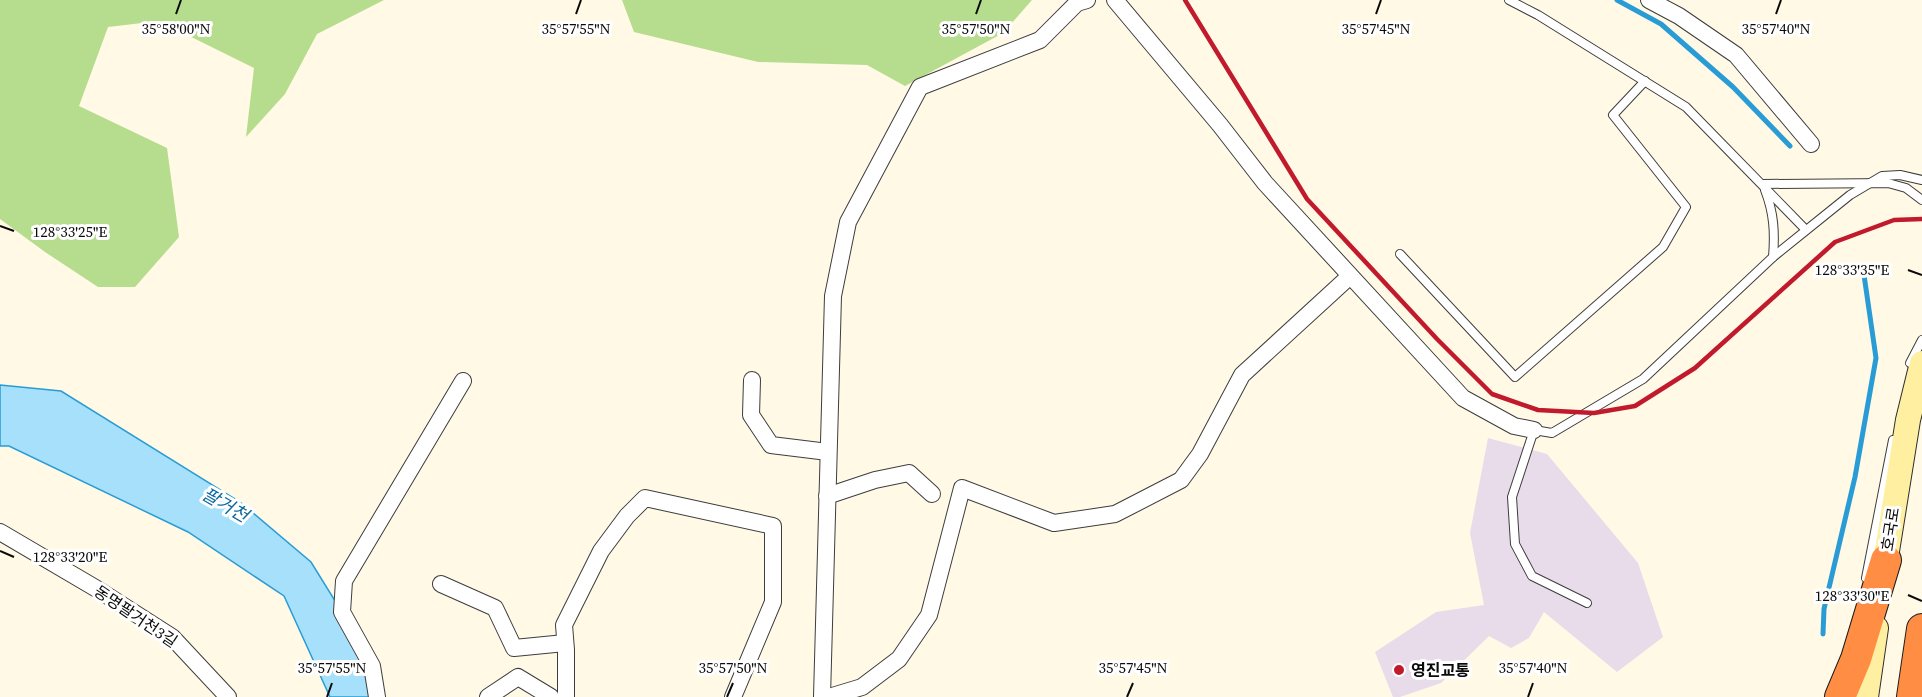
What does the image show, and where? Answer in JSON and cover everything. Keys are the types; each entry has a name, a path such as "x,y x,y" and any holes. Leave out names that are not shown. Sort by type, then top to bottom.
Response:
{"highway":[{"path":"1840,697 1857,659 1886,560"},
{"path":"1912,697 1922,629"}],"main road":[{"name":"호국로","path":"1866,697 1915,368"}],"street":[{"path":"822,697 833,296 848,222 920,87 1040,40 1077,3 1087,0"},
{"path":"1114,0 1220,125 1265,183 1462,399 1514,426 1534,430"},
{"path":"1649,0 1680,16 1736,55 1811,144"},
{"path":"829,697 862,687 899,659 928,615 962,488 1054,523 1115,514 1181,480 1200,454 1242,375 1350,276"},
{"path":"752,380 751,415 771,445 828,452"},
{"path":"377,697 372,666 342,612 344,581 463,381"},
{"path":"827,496 875,480 909,473 932,494"},
{"path":"566,697 564,625 601,551 627,516 645,498 773,526 773,602 733,697"},
{"name":"동명팔거천3길","path":"0,532 97,589 172,637 228,697"},
{"path":"441,584 495,608 514,648 565,643"},
{"path":"488,697 518,677 551,697"}],"lane":[{"path":"1509,0 1538,15 1686,107 1806,230"},
{"path":"1400,254 1515,377 1663,247 1686,207 1613,115 1644,81"},
{"path":"1587,603 1532,576 1515,544 1512,497 1534,430 1552,433 1643,379 1773,257 1850,195 1882,176 1900,175 1922,180"},
{"path":"1763,184 1880,183 1906,188 1922,200"},
{"path":"1763,184 1773,215 1773,257"},
{"path":"1915,368 1910,362 1922,340"},
{"path":"1863,591 1895,431"}],"shaded area":[{"name":"영진교통","path":"1488,438 1547,454 1638,563 1663,637 1617,672 1544,612 1529,638 1511,648 1489,636 1441,683 1400,697 1393,697 1375,652 1436,612 1484,605 1470,533"}],"green space":[{"path":"0,0 384,0 317,34 285,94 246,137 254,68 159,21 108,27 79,106 167,148 179,237 135,287 98,287 0,219"},
{"path":"622,0 1032,0 1003,33 905,86 867,65 758,62 634,32"}],"water":[{"name":"팔거천","path":"0,385 61,391 240,502 311,562 342,612 376,697 330,697 284,596 188,532 9,446 0,446"}],"waterway":[{"path":"1617,0 1661,24 1733,87 1790,146"},
{"path":"1823,634 1824,609 1855,477 1876,358 1863,268"}],"railway":[{"path":"1185,0 1307,199 1437,339 1492,394 1538,410 1594,413 1635,406 1695,368 1835,242 1894,220 1922,219"}],"place":[{"name":"영진교통","path":"1399,670"}]}
